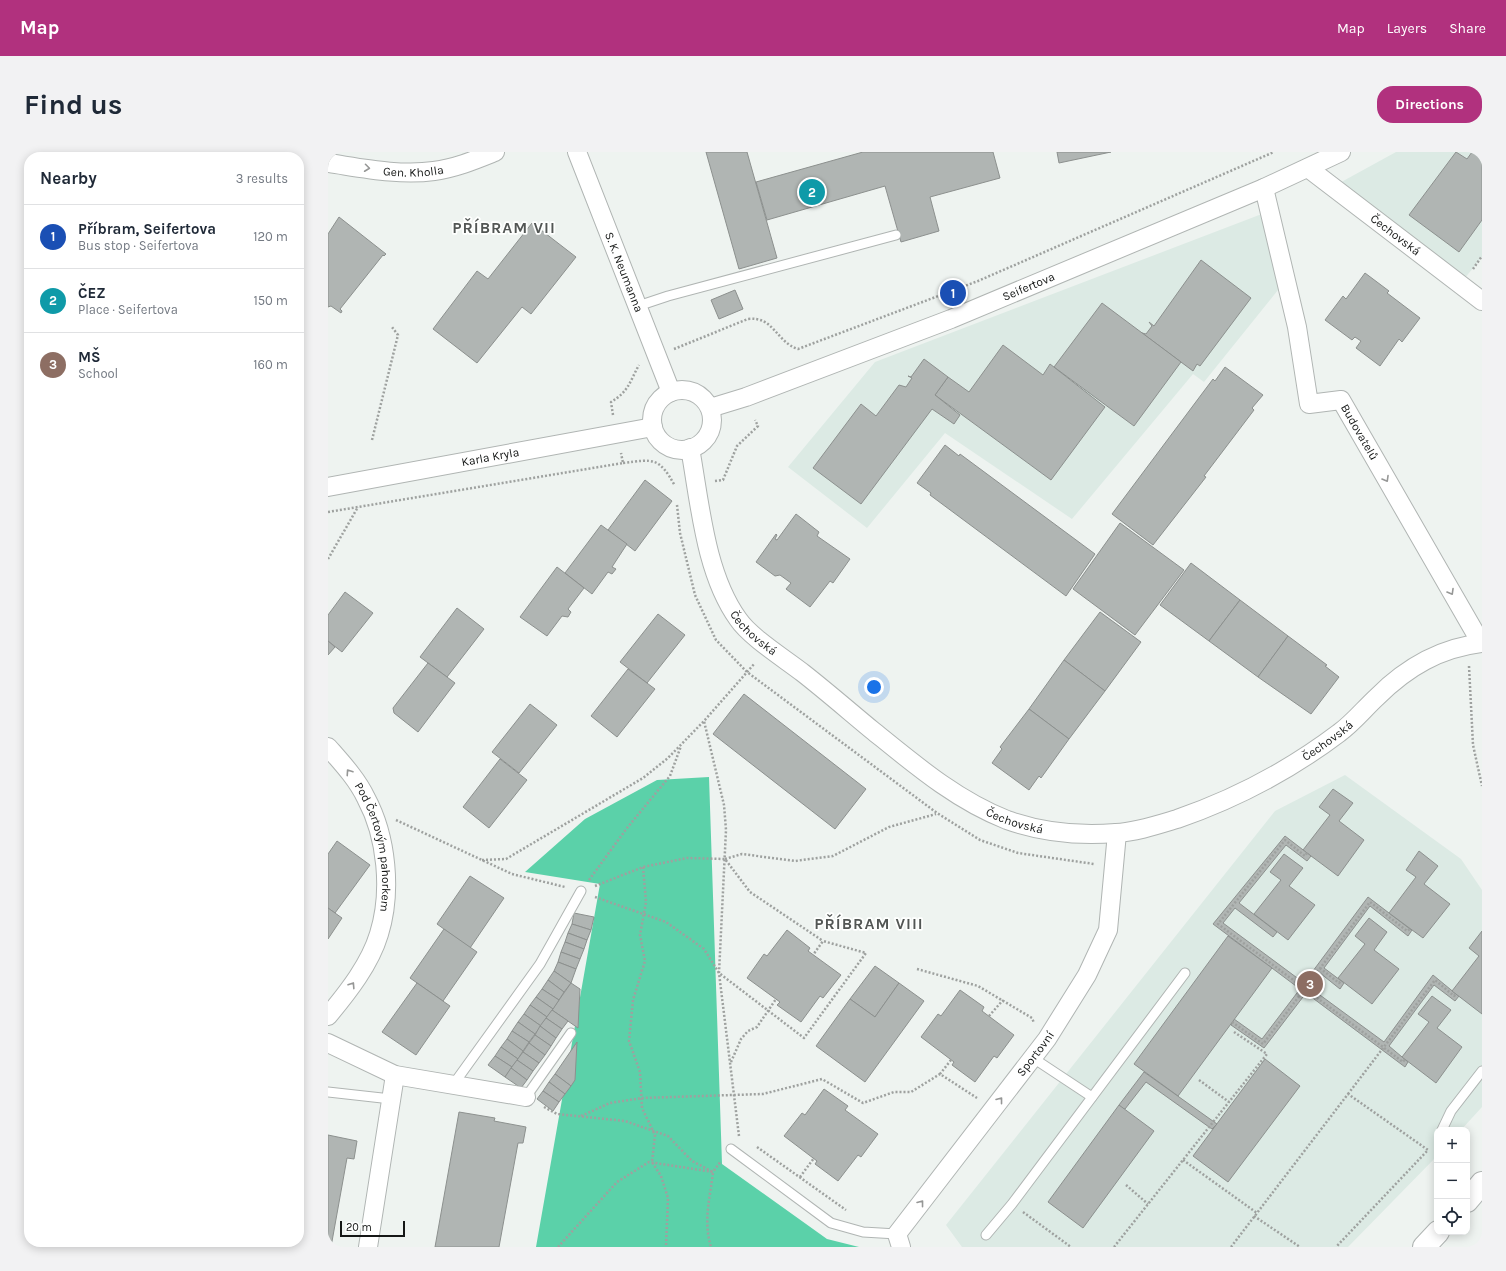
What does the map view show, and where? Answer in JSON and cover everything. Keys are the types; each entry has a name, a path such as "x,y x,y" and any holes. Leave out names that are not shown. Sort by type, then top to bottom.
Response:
{"street":[{"name":"Gen. Kholla","path":"328,163 398,172 433,171 468,164 495,152"},
{"name":"S. K. Neumanna","path":"577,152 671,392"},
{"name":"Seifertova","path":"710,408 746,397 951,319 1264,188 1341,152"},
{"name":"Čechovská","path":"1308,168 1482,301"},
{"name":"Budovatelů","path":"1264,188 1297,327 1309,404 1341,400 1477,644"},
{"path":"680,390 692,391 703,398 710,408 712,420 709,433 701,443 690,448 678,449 666,445 657,436 653,427 652,419 656,406 665,395 671,392 680,390"},
{"name":"Karla Kryla","path":"328,486 653,427"},
{"name":"Čechovská","path":"690,448 703,521 714,566 724,596 739,622 918,767 978,806 1007,820 1038,829 1076,834 1117,834 1154,826 1238,795 1310,755 1342,731 1398,677 1417,664 1445,650 1477,644"},
{"name":"Pod Čertovým pahorkem","path":"328,747 345,766 366,798 379,831 385,869 385,902 379,934 363,967 343,998 328,1016"},
{"name":"Sportovní","path":"899,1241 1047,1039 1087,974 1108,930 1117,834"},
{"path":"328,1044 395,1075 526,1097"},
{"path":"368,1247 395,1075"},
{"path":"1469,1199 1482,1183"},
{"path":"1424,1247 1435,1235"}],"lane":[{"path":"638,306 682,292 896,235"},
{"path":"453,1084 540,964 581,891"},
{"path":"986,1235 1012,1204 1185,973"},
{"path":"526,1097 571,1033"},
{"path":"1033,1058 1092,1097"},
{"path":"1443,1127 1451,1111 1482,1071"},
{"path":"328,1092 391,1099"},
{"path":"731,1149 831,1223 899,1241"}],"path":[{"path":"671,351 748,319 758,318 765,322 790,346 798,349 978,282 1274,152"},
{"path":"372,440 398,334 392,328"},
{"path":"612,414 611,402 623,395 631,384 639,364 643,363"},
{"path":"708,482 723,480 737,446 758,426 755,420"},
{"path":"328,512 623,463 621,452"},
{"path":"328,559 359,506"},
{"path":"1477,644 1473,744 1482,786"},
{"path":"480,860 506,859 643,778 668,758 704,721 769,647"},
{"path":"704,721 724,805 726,830 719,973 740,1135"},
{"path":"581,891 627,828 670,776 681,744"},
{"path":"581,891 643,867 687,858 725,859 742,854 795,861 834,856 889,827 937,813"},
{"path":"1307,853 1305,856 1285,840 1218,924 1403,1062 1405,1059"},
{"path":"719,973 804,1038 866,953 823,942 750,892 725,859"},
{"path":"643,867 646,902 640,935 645,961 633,1000 629,1041 640,1072 642,1108 655,1135 652,1162 661,1176 668,1198 666,1247"},
{"path":"1232,1022 1264,1044 1370,902 1408,932 1410,928"},
{"path":"813,955 823,942"},
{"path":"1320,968 1339,983 1341,981"},
{"path":"917,969 978,986 1032,1018 1036,1029"},
{"path":"1231,1247 1383,1046 1435,980 1454,996 1456,994"},
{"path":"731,1063 740,1039 748,1031 757,1028 776,999"},
{"path":"989,1016 1003,1000"},
{"path":"1114,1247 1267,1054 1234,1032"},
{"path":"581,1116 610,1103 642,1098 762,1094 822,1079 863,1103 894,1092 911,1092 940,1074 951,1060"},
{"path":"940,1074 978,1099"},
{"path":"1199,1080 1229,1102"},
{"path":"1336,1247 1428,1150 1348,1094"},
{"path":"526,1097 557,1114 625,1121 668,1136 692,1161 713,1172"},
{"path":"752,1143 848,1211"},
{"path":"711,1247 708,1238 706,1213 713,1172 731,1149"},
{"path":"800,1177 814,1158"},
{"path":"1183,1160 1257,1213"},
{"path":"558,1247 616,1182 649,1162 713,1172"},
{"path":"1126,1185 1148,1204"},
{"path":"1012,1204 1071,1247"},
{"path":"1254,1216 1300,1247"}],"shaded area":[{"path":"1396,152 1482,152 1482,257 1460,284 1334,186"},
{"path":"1267,212 1286,280 1204,382 1193,374 1072,519 945,433 867,528 788,467 875,362"},
{"path":"1345,775 1461,859 1482,890 1482,1107 1464,1127 1434,1127 1434,1159 1348,1247 962,1247 946,1225 1275,811"}],"green space":[{"path":"709,777 722,1164 827,1239 859,1247 536,1247 600,884 525,872 585,819 657,780"}],"building":[{"path":"706,152 747,152 777,258 739,269"},
{"path":"863,152 993,152 1000,178 930,197 939,231 901,242 885,186 767,220 756,182"},
{"path":"1057,152 1111,152 1059,163"},
{"path":"1456,152 1467,159 1472,152 1482,152 1482,220 1459,252 1409,215"},
{"path":"339,217 386,254 384,256 383,255 340,309 342,311 341,313 331,306 328,307 328,234"},
{"path":"532,223 576,257 531,314 522,307 477,363 433,329 477,271 488,279"},
{"path":"1201,260 1251,298 1200,366 1197,364 1193,371 1142,333 1146,334 1152,326 1149,322 1154,326"},
{"path":"1365,273 1389,291 1387,293 1420,318 1402,342 1399,339 1380,366 1356,348 1361,341 1355,337 1352,340 1325,320 1343,296 1346,299"},
{"path":"735,290 743,309 719,319 711,300"},
{"path":"1102,303 1181,362 1134,426 1054,367"},
{"path":"1003,345 1043,375 1050,364 1105,407 1051,480 935,395 948,377 969,392"},
{"path":"924,359 948,377 935,395 960,415 954,424 932,409 861,504 813,468 861,404 876,416 899,385 906,387 912,378 908,376 911,377"},
{"path":"1225,367 1263,395 1252,408 1254,410 1204,476 1206,477 1153,545 1112,514 1213,379 1215,381"},
{"path":"945,445 959,456 960,454 1095,554 1066,596 930,495 931,493 917,483"},
{"path":"645,480 672,501 635,551 608,530"},
{"path":"796,514 819,532 817,536 850,559 833,583 830,581 810,607 786,589 791,583 780,575 775,576 756,562 776,534 775,539 777,540"},
{"path":"1120,523 1184,570 1135,635 1073,589"},
{"path":"601,525 627,544 612,567 616,569 612,574 608,572 592,594 565,573"},
{"path":"1191,563 1240,600 1209,641 1160,605"},
{"path":"557,567 584,588 568,609 571,612 568,617 562,616 547,636 520,617"},
{"path":"345,592 373,613 342,652 328,641 328,615"},
{"path":"1240,600 1288,636 1258,677 1209,641"},
{"path":"457,608 484,629 447,677 420,657"},
{"path":"1100,612 1141,642 1105,691 1064,660"},
{"path":"658,614 685,635 647,683 620,662"},
{"path":"1288,636 1327,665 1325,666 1339,677 1311,714 1258,677"},
{"path":"328,641 335,647 328,655"},
{"path":"1064,660 1105,691 1069,739 1029,709"},
{"path":"428,663 455,683 418,732 394,713 393,708"},
{"path":"628,669 655,689 617,737 591,716"},
{"path":"744,694 866,789 835,829 713,734"},
{"path":"530,704 557,725 519,773 492,752"},
{"path":"1029,709 1069,739 1041,778 1039,776 1029,790 992,763 1002,749 1000,747"},
{"path":"500,759 527,780 489,828 463,807"},
{"path":"1333,789 1353,803 1339,821 1364,840 1338,876 1303,850 1330,815 1319,807"},
{"path":"1285,836 1311,856 1307,861 1286,845 1239,903 1277,932 1273,937 1235,908 1223,923 1304,983 1368,897 1412,930 1408,936 1370,906 1324,968 1344,983 1340,989 1320,973 1309,987 1384,1042 1433,975 1459,996 1455,1001 1434,985 1389,1046 1408,1062 1405,1067 1306,993 1264,1048 1231,1025 1234,1019 1262,1039 1300,989 1213,924"},
{"path":"337,841 370,865 335,913 328,908 328,854"},
{"path":"1419,851 1438,866 1424,884 1450,904 1423,938 1389,913 1416,877 1406,870"},
{"path":"1284,854 1303,868 1289,886 1315,905 1288,940 1254,914 1281,880 1270,872"},
{"path":"470,876 504,898 470,948 437,924"},
{"path":"328,908 342,918 328,939"},
{"path":"574,913 594,917 591,930 572,924"},
{"path":"1369,918 1387,932 1374,950 1399,969 1372,1004 1338,978 1365,944 1355,936"},
{"path":"572,924 591,930 587,940 568,933"},
{"path":"444,929 477,952 443,1001 410,978"},
{"path":"787,930 810,948 808,951 841,975 823,998 820,996 801,1022 777,1005 780,1002 747,978 764,954 767,956"},
{"path":"1482,931 1482,1014 1452,991 1479,956 1469,948"},
{"path":"568,933 587,940 584,949 565,942"},
{"path":"1228,936 1272,968 1178,1096 1134,1064"},
{"path":"565,942 584,949 580,959 561,952"},
{"path":"561,952 580,959 576,969 558,962"},
{"path":"558,962 576,969 571,983 554,971"},
{"path":"875,966 899,983 875,1017 850,999"},
{"path":"554,971 571,983 564,992 548,980"},
{"path":"548,980 564,992 559,1000 542,989"},
{"path":"417,983 450,1006 416,1055 382,1032"},
{"path":"571,983 580,989 578,1028 552,1010"},
{"path":"899,983 924,1001 865,1082 816,1046 850,999 875,1017"},
{"path":"542,989 559,1000 553,1009 536,997"},
{"path":"960,990 984,1007 982,1011 1014,1035 997,1058 994,1056 975,1082 952,1065 954,1062 921,1037 938,1014 941,1016"},
{"path":"1432,996 1451,1010 1437,1028 1462,1047 1436,1083 1402,1057 1429,1022 1418,1014"},
{"path":"536,997 553,1009 547,1017 530,1005"},
{"path":"530,1005 547,1017 541,1026 524,1014"},
{"path":"552,1010 568,1021 562,1029 546,1018"},
{"path":"524,1014 541,1026 535,1034 518,1022"},
{"path":"546,1018 562,1029 556,1038 540,1026"},
{"path":"518,1022 535,1034 529,1042 512,1031"},
{"path":"540,1026 556,1038 551,1046 535,1035"},
{"path":"512,1031 529,1042 523,1051 507,1039"},
{"path":"535,1035 551,1046 545,1055 529,1043"},
{"path":"507,1039 523,1051 518,1059 501,1047"},
{"path":"577,1042 575,1080 571,1086 555,1074"},
{"path":"529,1043 545,1055 539,1063 523,1052"},
{"path":"501,1047 518,1059 512,1067 495,1056"},
{"path":"523,1052 539,1063 533,1071 517,1060"},
{"path":"495,1056 512,1067 505,1077 488,1065"},
{"path":"1265,1059 1300,1086 1228,1182 1193,1156"},
{"path":"517,1060 533,1071 527,1080 511,1068"},
{"path":"511,1068 527,1080 521,1088 505,1077"},
{"path":"1144,1072 1217,1124 1212,1129 1146,1082 1125,1109 1122,1108 1119,1105"},
{"path":"555,1074 571,1086 565,1094 549,1082"},
{"path":"549,1082 565,1094 559,1102 543,1091"},
{"path":"824,1089 848,1106 845,1110 878,1134 861,1157 858,1155 838,1181 815,1164 817,1161 784,1136 802,1113 805,1115"},
{"path":"543,1091 559,1102 553,1111 537,1099"},
{"path":"1119,1105 1154,1131 1083,1228 1048,1202"},
{"path":"459,1112 495,1118 494,1121 526,1127 523,1143 518,1143 499,1247 435,1247"},
{"path":"328,1135 357,1141 354,1159 347,1158 331,1247 328,1247"}],"place":[{"name":"ČEZ","path":"812,192"},
{"name":"Příbram, Seifertova","path":"953,293"},
{"name":"MŠ","path":"1310,984"}],"district":[{"name":"PŘÍBRAM VII","path":"504,227"},
{"name":"PŘÍBRAM VIII","path":"869,923"}]}
